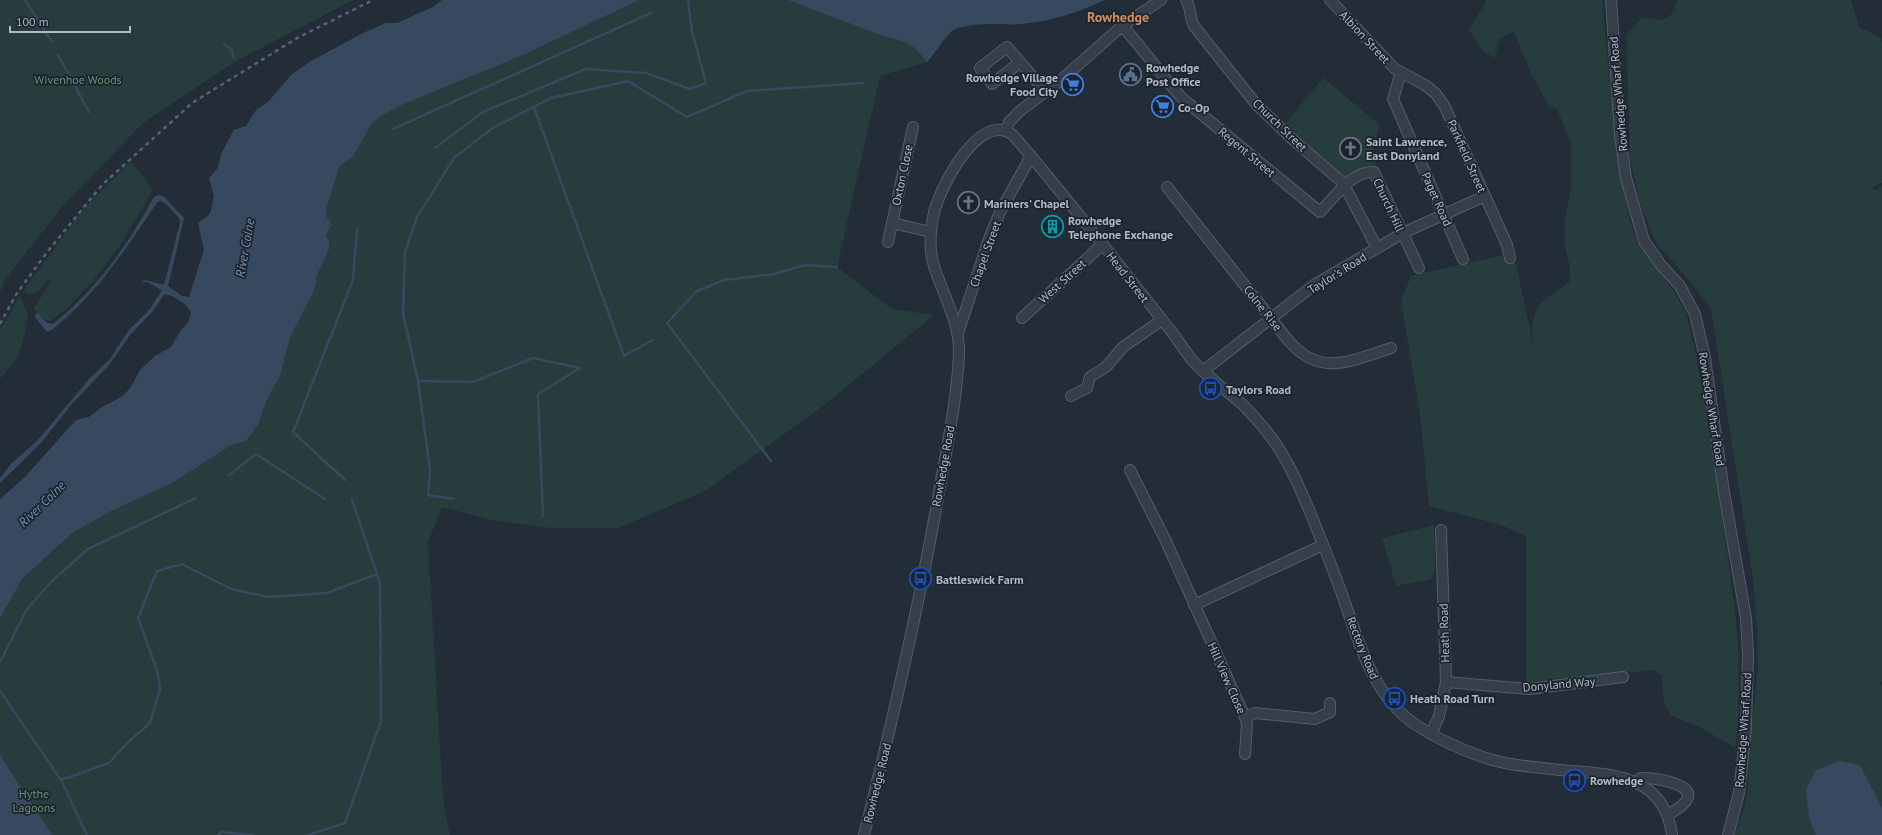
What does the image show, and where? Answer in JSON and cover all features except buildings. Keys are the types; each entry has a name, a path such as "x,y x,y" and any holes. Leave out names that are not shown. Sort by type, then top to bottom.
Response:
{"street":[{"path":"1006,130 1012,117 1046,92 1122,26 1161,0"},
{"name":"Church Street","path":"1186,0 1192,10 1191,21 1194,26 1256,104 1290,138 1345,186 1378,248"},
{"name":"Albion Street","path":"1330,0 1395,69 1401,72"},
{"name":"Rowhedge Wharf Road","path":"1611,0 1620,135 1626,178 1644,241 1661,265 1680,286 1695,314 1705,358 1724,492 1744,606 1748,655 1746,729 1739,793 1728,835"},
{"name":"Regent Street","path":"1122,26 1142,47 1170,85 1183,99 1320,212 1345,186"},
{"path":"1019,63 1024,66 1046,92"},
{"name":"Parkfield Street","path":"1401,72 1425,85 1436,94 1445,107 1507,245 1510,258"},
{"name":"Paget Road","path":"1401,72 1393,99 1463,259"},
{"name":"Oxton Close","path":"888,242 913,127"},
{"name":"Rowhedge Road","path":"864,835 894,715 930,538 950,429 959,354 958,333 934,265 930,248 931,232 936,205 940,192 961,158 984,136 993,130 1006,130"},
{"name":"Head Street","path":"1006,130 1031,156 1203,370"},
{"name":"Chapel Street","path":"958,333 990,236 1000,212 1031,156"},
{"name":"Church Hill","path":"1345,186 1365,172 1374,172 1419,268"},
{"name":"Colne Rise","path":"1166,187 1272,318 1294,348 1315,361 1335,364 1343,363 1391,348"},
{"name":"Taylor's Road","path":"1203,370 1314,285 1403,233 1485,196"},
{"path":"892,223 931,232"},
{"name":"West Street","path":"1022,318 1103,244"},
{"path":"1071,396 1087,388 1090,378 1106,367 1123,347 1162,320"},
{"name":"Rectory Road","path":"1203,370 1242,404 1263,427 1278,447 1292,470 1323,545 1364,656 1376,681 1398,710 1414,724 1431,734 1476,754 1507,763 1618,775 1636,782 1659,801 1667,815 1672,835"},
{"name":"Hill View Close","path":"1130,470 1165,539 1245,717 1247,724 1245,754"},
{"name":"Heath Road","path":"1431,734 1439,716 1446,682 1441,530"},
{"path":"1194,605 1323,545"},
{"name":"Donyland Way","path":"1446,682 1530,689 1624,677"},
{"path":"1245,717 1255,713 1315,718 1332,711"},
{"path":"1636,782 1641,778 1657,779 1681,785 1686,790 1687,799 1684,805 1667,815"}],"green space":[{"name":"Wivenhoe Woods","path":"0,0 353,0 238,60 143,123 62,207 4,281 0,293"},
{"path":"442,0 438,30 223,317 0,499 24,478 76,420 89,417 102,407 123,396 131,387 140,370 155,356 168,350 189,321 191,312 185,304 168,293 164,295 153,311 130,335 109,365 71,405 41,443 0,483 0,478 11,464 38,440 90,378 110,359 128,331 150,309 162,291 147,282 141,283 145,280 164,286 180,223 178,216 172,209 159,201 100,284 69,317 47,332 35,317 37,312 34,309 52,279 47,280 38,292 28,295 23,291 84,208 131,161 153,190 119,247 93,281 68,307 51,321 45,320 38,314 42,320 53,324 98,281 122,250 154,197 158,195 163,196 184,218 168,286 182,296 189,297 204,250 198,223 209,215 214,196 209,178 217,169 222,152 234,130 246,126 256,110 268,102 292,74 311,61 363,33 386,23 397,23 433,7"},
{"name":"Hythe Lagoons","path":"563,0 1105,0 1080,11 1022,24 988,24 959,28 952,31 927,62 880,76 837,267 892,309 934,315 823,406 705,491 618,528 551,528 496,521 442,507 428,542 443,800 450,835 0,835 0,572 79,485 296,168"},
{"path":"1487,0 1602,0 1616,148 1631,224 1637,241 1676,294 1686,313 1694,345 1712,441 1735,610 1739,657 1738,729 1735,748 1703,729 1671,715 1664,703 1662,676 1653,670 1526,685 1526,536 1501,525 1429,506 1420,415 1401,301 1411,276 1499,256 1510,258 1516,264 1533,343 1533,320 1540,305 1570,281 1570,267 1565,247 1565,219 1571,187 1571,143 1557,109 1549,107 1530,71 1514,32 1500,38 1495,58 1483,51 1469,30"},
{"path":"1677,0 1851,0 1859,27 1881,38 1882,42 1882,183 1872,187 1875,191 1882,186 1882,681 1878,685 1882,685 1882,808 1860,765 1809,818 1816,835 1734,835 1742,815 1748,790 1748,770 1758,668 1757,628 1753,579 1711,309 1690,281 1656,243 1640,203 1630,160 1626,35 1643,17 1661,20 1671,15"},
{"path":"1323,78 1380,125 1372,150 1376,164 1347,180 1321,162 1294,139 1285,124"},
{"path":"20,296 28,316 22,346 16,359 0,379 0,330"},
{"path":"1434,525 1435,570 1431,579 1396,586 1382,538"}],"water":[{"name":"River Colne","path":"442,0 639,0 525,54 399,106 379,117 372,123 352,158 339,167 326,210 327,218 332,224 326,235 329,241 329,249 317,275 314,291 290,337 280,376 267,399 258,424 246,441 233,444 172,483 111,511 72,533 22,579 0,618 0,499 24,478 76,420 89,417 102,407 123,396 131,387 140,370 155,356 171,347 179,333 189,321 191,312 190,309 175,297 164,295 153,311 130,335 109,365 71,405 41,443 0,483 0,478 11,464 38,440 90,378 110,359 128,331 150,309 162,290 147,282 141,282 145,280 164,285 180,223 179,218 164,202 157,202 125,250 102,280 76,308 52,330 47,332 35,317 37,312 47,323 53,324 69,311 110,266 133,233 154,197 158,195 163,196 184,218 168,286 182,296 189,297 204,250 198,223 209,215 214,196 209,178 217,169 222,152 234,130 246,126 256,110 268,102 292,74 311,61 363,33 386,23 397,23 433,7"},
{"path":"788,0 1105,0 1075,12 1043,21 1014,24 976,24 959,28 948,34 927,62 916,49 906,42 883,36"},
{"path":"0,755 52,835 0,835"},
{"path":"1839,761 1860,765 1882,808 1882,835 1816,835 1809,818 1806,789 1815,771"}],"waterway":[{"path":"25,0 52,42"},
{"path":"435,148 483,112 586,69 646,73 690,89 706,83 692,32 688,0"},
{"path":"393,129 651,13"},
{"path":"224,44 232,50 234,58"},
{"path":"58,55 89,112"},
{"path":"454,499 428,495 430,470 418,381 403,313 405,252 417,217 454,158 491,129 551,98 628,81 687,117 747,91 863,83"},
{"path":"534,107 624,356 653,340"},
{"path":"345,480 293,432 353,280 357,229"},
{"path":"771,461 667,323 697,291 724,280 774,274 805,265 837,267"},
{"path":"418,381 473,382 533,358 580,368 538,394 543,516"},
{"path":"229,475 256,454 325,499"},
{"path":"0,662 27,609 52,581 88,549 196,498"},
{"path":"308,835 345,823 381,721 380,583 352,500"},
{"path":"0,691 61,780 109,763 127,743 150,723 160,689 157,670 138,618 157,571 182,564 231,589 268,597 327,593 377,574"},
{"path":"61,780 87,835"},
{"path":"219,835 221,832 252,835"}],"railway":[{"path":"0,324 17,293 48,251 102,185 192,103 299,37 373,0"}],"place":[{"name":"Rowhedge Post Office","path":"1130,74"},
{"name":"Rowhedge Village Food City","path":"1073,84"},
{"name":"Co-Op","path":"1163,107"},
{"name":"Saint Lawrence, East Donyland","path":"1350,148"},
{"name":"Mariners' Chapel","path":"969,203"},
{"name":"Rowhedge Telephone Exchange","path":"1052,227"},
{"name":"Taylors Road","path":"1211,389"},
{"name":"Battleswick Farm","path":"921,579"},
{"name":"Heath Road Turn","path":"1395,698"},
{"name":"Rowhedge","path":"1575,780"}],"district":[{"name":"Rowhedge","path":"1118,17"}]}
